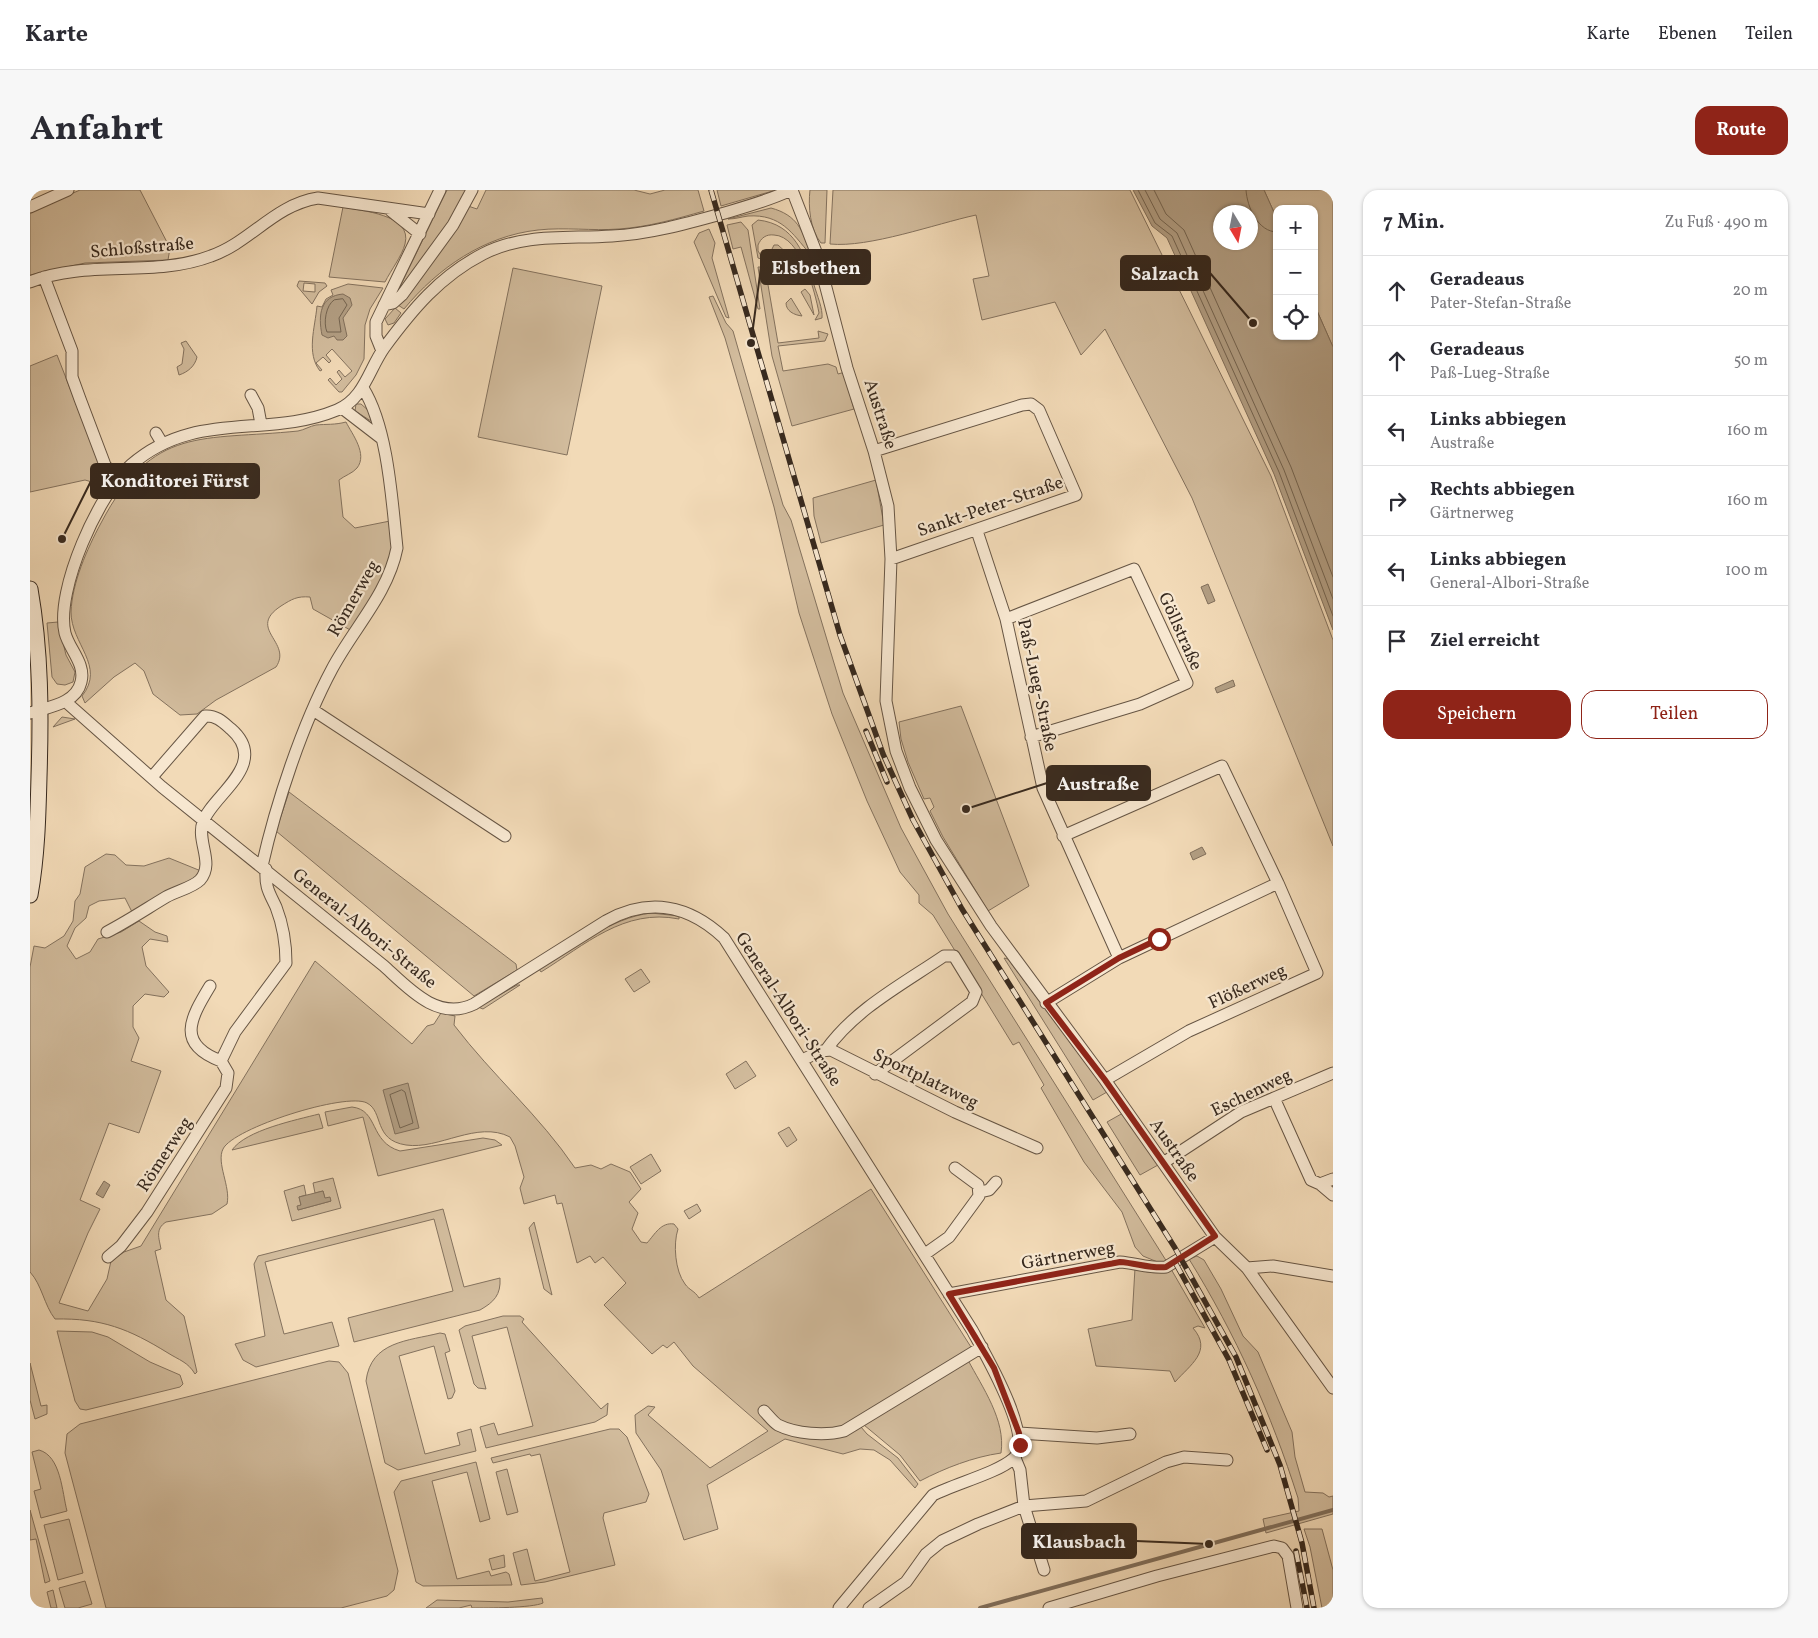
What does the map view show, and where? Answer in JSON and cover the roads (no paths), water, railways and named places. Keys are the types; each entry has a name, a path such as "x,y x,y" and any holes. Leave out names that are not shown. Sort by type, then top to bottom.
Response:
{"main road":[{"path":"30,589 37,641 35,711 39,800 30,895"}],"street":[{"path":"30,207 68,190"},
{"path":"382,351 376,336 376,322 440,190"},
{"path":"384,305 393,304 402,295 453,226 472,190"},
{"path":"35,711 66,702 77,691 82,681 78,658 65,631 66,600 71,578 94,518 117,480 132,464 162,443 204,423 261,424 299,420 327,414 342,408 363,388 382,351 431,289 455,270 502,246 545,237 613,236 668,228 773,199 791,190"},
{"name":"Austraße","path":"791,190 818,256 847,368 874,451 888,506 890,559 886,701 896,751 910,788 936,840 990,926 1105,1080 1215,1236 1247,1268 1333,1388"},
{"name":"Schloßstraße","path":"30,282 44,277 91,269 128,272 185,264 211,257 222,252 284,209 300,201 318,198 390,210 429,214"},
{"name":"Schloßstraße","path":"390,210 420,234"},
{"path":"44,277 72,351 72,377 105,465 117,480"},
{"name":"Römerweg","path":"108,1257 121,1246 147,1212 226,1088 228,1073 221,1061 235,1032 286,963 284,933 275,906 267,892 264,868 270,834 313,710 333,666 380,593 395,559 397,548 390,484 381,438 369,398 363,388"},
{"path":"251,395 258,408 261,424"},
{"name":"Sankt-Peter-Straße","path":"874,451 1022,405 1031,404 1039,410 1076,495 977,531 890,559"},
{"path":"342,408 381,438"},
{"path":"156,432 162,443"},
{"name":"Paß-Lueg-Straße","path":"977,531 1006,618 1043,788 1119,958"},
{"name":"Göllstraße","path":"1006,618 1134,569 1187,683 1140,704 1031,737"},
{"name":"General-Albori-Straße","path":"66,702 152,777 418,996 442,1008 462,1009 474,1004 606,921 628,911 656,907 685,911 705,922 724,938 925,1254 994,1368 1019,1433 1020,1445 1015,1458 1020,1470 1024,1506 1044,1570"},
{"path":"313,710 505,836"},
{"path":"107,932 139,916 166,897 199,881 205,872 206,863 199,835 204,820 233,785 244,758 239,738 223,722 210,716 199,720 152,777"},
{"path":"1046,1003 1119,958 1278,883 1222,766 1063,836"},
{"name":"Flößerweg","path":"1105,1080 1190,1031 1317,973 1278,883"},
{"path":"802,1060 826,1050 838,1033 852,1019 944,956 954,956 976,992 972,1002 875,1074"},
{"path":"210,986 194,1016 191,1031 194,1044 199,1050 221,1061"},
{"name":"Sportplatzweg","path":"826,1050 831,1050 875,1074 1037,1148"},
{"name":"Eschenweg","path":"1162,1163 1241,1112 1333,1073"},
{"path":"1274,1098 1310,1180 1320,1184 1333,1195"},
{"path":"955,1168 975,1182 980,1192"},
{"path":"1320,1184 1333,1179"},
{"path":"925,1254 949,1237 980,1192 989,1190 996,1182"},
{"name":"Gärtnerweg","path":"949,1294 1120,1262 1138,1263 1158,1268 1166,1267 1215,1236"},
{"path":"1247,1268 1274,1266 1333,1276"},
{"path":"764,1411 777,1424 793,1429 823,1434 844,1431 982,1347"},
{"path":"1019,1433 1097,1438 1130,1434"},
{"path":"869,1608 906,1582 926,1554 942,1540 1024,1506 1073,1504 1086,1501 1166,1462 1184,1457 1227,1460"},
{"path":"839,1608 933,1495 954,1484 1004,1466 1015,1458"},
{"path":"1056,1607 1253,1550 1274,1546 1282,1548 1288,1556 1297,1608"}],"water":[{"path":"1133,190 1264,190 1273,210 1273,340 1318,340 1318,313 1333,347 1333,630 1274,474 1167,238 1152,226"},
{"path":"343,294 350,298 352,305 343,318 347,336 343,340 337,340 334,336 328,338 322,335 320,320 322,308 329,298"},
{"path":"1208,584 1215,601 1208,604 1201,587"},
{"path":"1233,680 1235,686 1217,693 1215,688"},
{"path":"1202,847 1206,854 1193,860 1190,853"},
{"path":"408,1083 419,1128 395,1134 383,1090"},
{"path":"104,1181 110,1185 103,1198 96,1194"},
{"path":"323,1191 325,1198 330,1197 331,1201 298,1210 297,1206 301,1205 299,1197"}],"waterway":[{"path":"980,1608 1333,1510"}],"railway":[{"path":"711,190 840,635 883,754 913,820 962,909 1175,1248 1236,1357 1280,1465 1302,1543 1314,1608"},
{"path":"866,731 887,782"},
{"path":"1176,1264 1229,1360 1267,1450"},
{"path":"1296,1551 1307,1608"}],"place":[{"name":"Salzach","path":"1253,323"},
{"name":"Elsbethen","path":"751,343"},
{"name":"Konditorei Fürst","path":"62,539"},
{"name":"Austraße","path":"966,809"},
{"name":"Klausbach","path":"1209,1544"}]}
